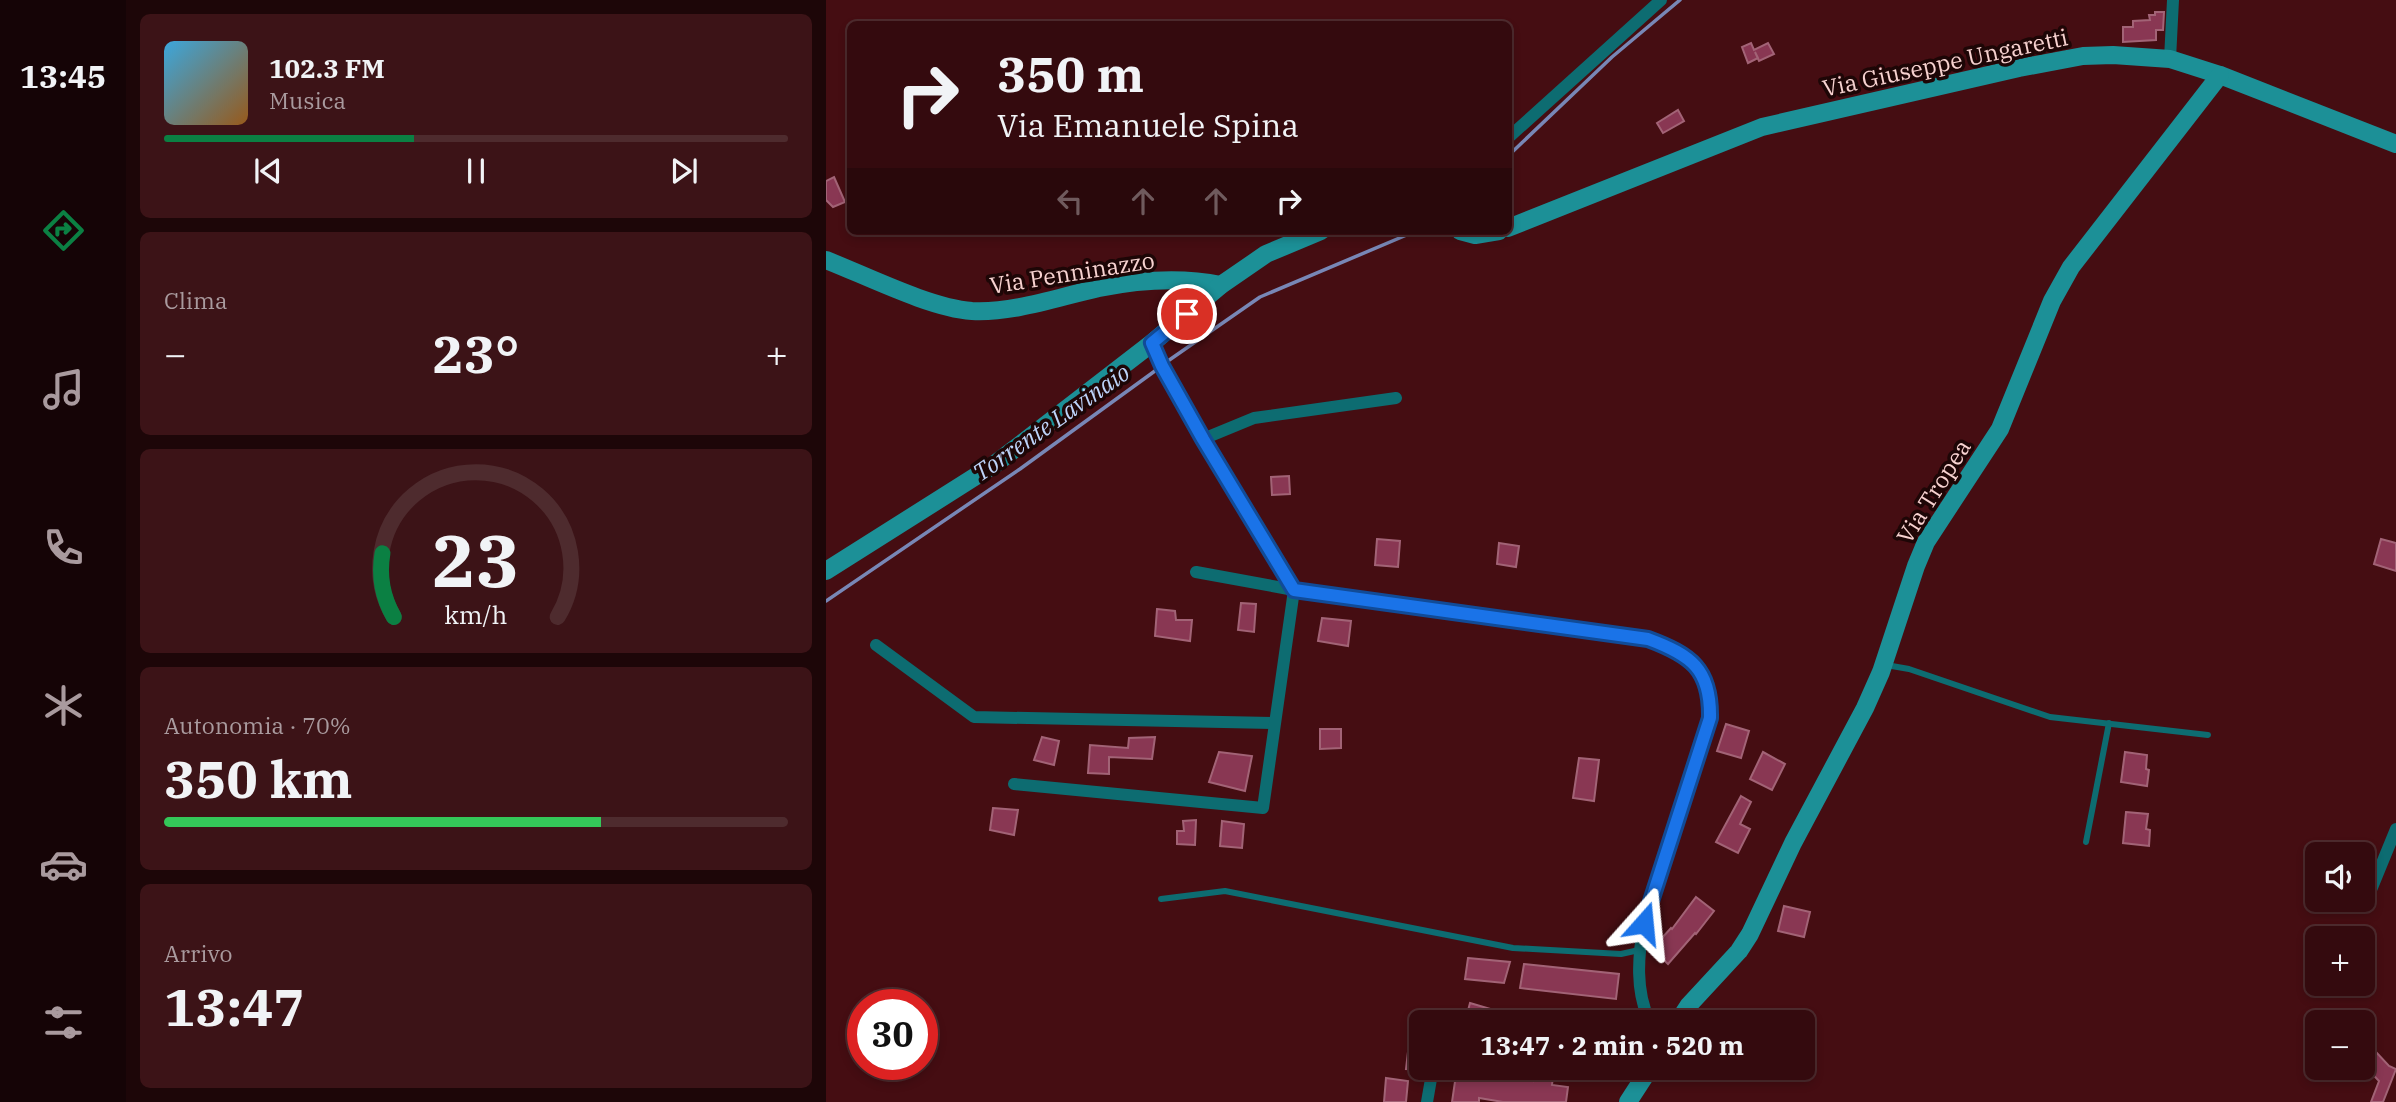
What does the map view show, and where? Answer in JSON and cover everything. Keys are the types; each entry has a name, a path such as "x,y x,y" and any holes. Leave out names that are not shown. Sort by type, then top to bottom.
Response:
{"street":[{"path":"1512,134 1661,0"},
{"path":"2170,59 2173,0"},
{"name":"Via Giuseppe Ungaretti","path":"1512,226 1762,127 2019,68 2083,57 2113,55 2170,59 2220,75 2396,144"},
{"name":"Via Tropea","path":"1686,1010 1751,934 1793,843 1865,708 1884,664 1926,542 2000,429 2052,301 2071,267 2220,75"},
{"path":"826,571 995,464 1152,343 1221,285 1266,254 1311,235"},
{"name":"Via Penninazzo","path":"826,260 925,299 951,308 971,311 1009,308 1102,288 1157,280 1221,285"},
{"path":"1014,784 1263,808 1294,590 1203,439 1152,343"},
{"path":"1203,439 1254,418 1396,398"},
{"path":"1196,572 1294,590 1618,633 1674,648 1689,660 1709,686 1710,718 1644,923 1639,950 1640,988 1646,1010"},
{"path":"876,645 974,717 1273,723"},
{"path":"2375,880 2396,829"},
{"path":"1427,1102 1431,1080"},
{"path":"1628,1102 1642,1080"}],"lane":[{"path":"1884,664 1909,669 2050,717 2208,734"},
{"path":"2086,842 2109,723"},
{"path":"1161,899 1226,891 1513,948 1621,954 1639,950"}],"building":[{"path":"2155,12 2164,12 2163,30 2156,30 2156,40 2123,42 2123,27 2133,27 2133,21 2150,20 2149,15 2155,15"},
{"path":"1751,43 1754,50 1768,43 1774,54 1748,63 1742,47"},
{"path":"1678,110 1684,121 1663,133 1657,123"},
{"path":"834,177 845,202 833,207 826,200 826,181"},
{"path":"1289,476 1290,494 1272,495 1271,477"},
{"path":"1377,539 1400,541 1398,567 1375,565"},
{"path":"2381,539 2396,543 2396,571 2374,564"},
{"path":"1499,543 1519,546 1516,567 1497,564"},
{"path":"1241,603 1256,604 1254,632 1238,630"},
{"path":"1157,609 1175,611 1176,620 1192,620 1190,641 1155,636"},
{"path":"1322,618 1351,621 1348,646 1318,641"},
{"path":"1726,724 1749,731 1741,758 1717,751"},
{"path":"1320,729 1341,729 1341,748 1320,749"},
{"path":"1042,737 1059,741 1054,765 1034,760"},
{"path":"1155,737 1152,759 1109,757 1109,774 1088,773 1090,745 1128,748 1129,738"},
{"path":"1219,752 1252,756 1245,791 1209,782"},
{"path":"1763,752 1785,764 1772,790 1750,779"},
{"path":"2125,752 2147,755 2147,786 2121,782"},
{"path":"1579,758 1599,760 1594,801 1573,798"},
{"path":"1741,796 1751,802 1740,824 1750,829 1738,853 1716,842"},
{"path":"993,808 1018,810 1014,835 990,830"},
{"path":"2126,812 2148,814 2146,829 2150,830 2149,846 2123,843"},
{"path":"1196,820 1195,845 1177,844 1177,831 1184,831 1183,821"},
{"path":"1222,821 1244,824 1242,848 1220,846"},
{"path":"1696,897 1714,911 1668,964 1652,949 1672,929"},
{"path":"1784,906 1810,912 1804,937 1778,931"},
{"path":"1468,958 1510,962 1504,983 1465,979"},
{"path":"1524,964 1619,974 1616,999 1520,988"},
{"path":"1470,1003 1494,1010 1468,1010"},
{"path":"1409,1043 1409,1069 1406,1069"},
{"path":"2375,1051 2389,1066 2396,1069 2383,1102 2371,1102 2379,1081 2375,1077"},
{"path":"1386,1078 1408,1081 1406,1102 1384,1102"},
{"path":"1455,1080 1553,1080 1552,1085 1568,1087 1566,1102 1503,1102 1479,1098 1479,1102 1452,1102"}],"waterway":[{"name":"Torrente Lavinaio","path":"1512,152 1612,57 1680,0"},
{"name":"Torrente Lavinaio","path":"1165,363 1260,297 1407,235"},
{"name":"Torrente Lavinaio","path":"826,601 1020,469 1159,368"}],"route":[{"path":"1187,314 1152,343 1203,439 1294,590 1648,639 1674,648 1700,672 1709,686 1710,718 1644,923"}]}
